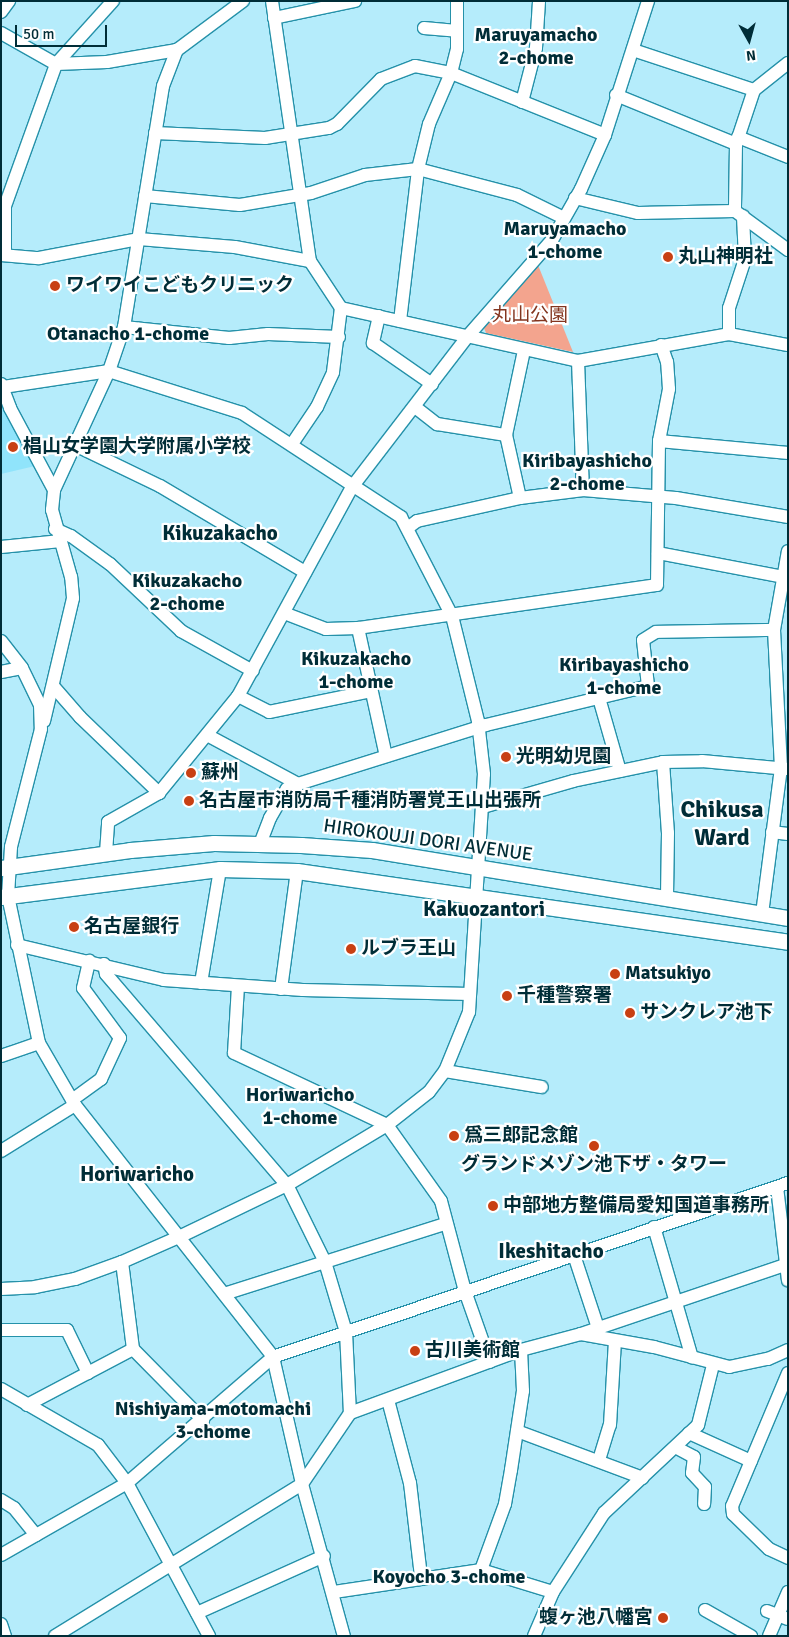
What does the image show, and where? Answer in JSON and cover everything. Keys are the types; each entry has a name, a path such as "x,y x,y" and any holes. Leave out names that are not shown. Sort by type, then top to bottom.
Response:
{"main road":[{"name":"HIROKOUJI DORI AVENUE","path":"5,867 106,853 214,842 372,850 788,918"},
{"path":"3,901 220,869 297,870 788,942"}],"street":[{"path":"1,12 9,1"},
{"path":"113,1 56,64 5,206 3,255 39,258 139,239 235,247 310,261"},
{"path":"1,33 56,64 107,62 177,50 243,1"},
{"path":"272,1 310,261 342,308 332,372 316,407 292,444"},
{"path":"274,18 355,1"},
{"path":"522,102 536,48 539,1"},
{"path":"106,853 108,822 158,793 238,696 352,487 468,337 552,240 575,198 605,135 616,95 633,50 648,1"},
{"path":"400,321 418,169 429,124 451,73 457,32 456,2"},
{"path":"424,28 457,32"},
{"path":"177,50 162,86 124,327 108,371 54,490 52,510 55,529 61,541 72,598 53,686 5,867 3,901 17,945 39,1043 73,1102 273,1357 302,1484 334,1592 344,1636"},
{"path":"633,50 754,90"},
{"path":"729,334 729,308 745,260 739,214 737,141 754,90 788,65"},
{"path":"155,133 265,138 291,135 337,124 381,79 394,72 415,66 451,73 605,135"},
{"path":"616,95 737,141 788,157"},
{"path":"146,196 240,205 300,195 364,175 418,169 517,195 564,218"},
{"path":"575,198 638,212 739,214 788,250"},
{"path":"342,308 578,362 661,345 729,334 788,345"},
{"path":"379,316 373,343 432,384"},
{"path":"124,327 229,338 268,334 339,336"},
{"path":"284,613 326,629 358,628 452,616 657,585 659,441 669,390 667,362 661,345"},
{"path":"520,498 506,435 524,350"},
{"path":"578,362 583,490"},
{"path":"1,1289 35,1287 67,1280 122,1262 179,1237 287,1185 412,1108 446,1072 461,1036 470,994 483,807 484,774 478,728 452,616 409,526 401,517 352,487 292,444 242,413 108,371 2,385 10,408 54,490"},
{"path":"415,407 437,424 506,435"},
{"path":"659,441 788,453"},
{"path":"75,445 160,486 305,572"},
{"path":"409,526 417,521 520,498 583,490 659,496 788,517"},
{"path":"55,529 71,536 110,564 181,632 253,671"},
{"path":"1,547 61,541"},
{"path":"762,914 772,832 784,769 783,697 774,630 784,608 784,577 788,551"},
{"path":"658,553 784,577"},
{"path":"358,628 386,756"},
{"path":"260,844 270,818 287,789 298,784 478,728 648,686 644,640 656,632 774,630"},
{"path":"1,641 22,668 35,690 42,729"},
{"path":"1,672 22,668"},
{"path":"53,686 80,717 158,793"},
{"path":"238,696 269,712 371,691"},
{"path":"599,698 620,771"},
{"path":"207,735 298,784"},
{"path":"483,807 620,771 663,762 702,761 784,769"},
{"path":"663,762 668,833 667,897"},
{"path":"772,832 788,834"},
{"path":"201,983 220,869"},
{"path":"281,989 297,870"},
{"path":"17,945 104,964 164,980 281,989 470,994"},
{"path":"1,1151 73,1102 101,1078 120,1038 83,988 89,961"},
{"path":"104,964 106,974 287,1185 326,1262 346,1332 350,1414"},
{"path":"238,986 234,1054 387,1125 441,1201 465,1291 490,1362"},
{"path":"1,1056 39,1043"},
{"path":"446,1072 542,1087"},
{"path":"1,1555 127,1483 203,1420 273,1357 782,1185 788,1280"},
{"path":"224,1294 446,1224"},
{"path":"654,1227 692,1358"},
{"path":"574,1255 598,1328"},
{"path":"122,1262 133,1349 203,1420"},
{"path":"54,1636 302,1484 350,1414 521,1350 581,1334 787,1264"},
{"path":"1,1330 67,1330 88,1374"},
{"path":"581,1334 615,1342 654,1347 713,1365 729,1367 768,1359 788,1350"},
{"path":"599,1460 610,1425 615,1342"},
{"path":"27,1405 133,1349"},
{"path":"481,1570 504,1504 523,1391 521,1350"},
{"path":"534,1636 553,1592 604,1513 677,1448 698,1425 705,1407 713,1365"},
{"path":"788,1373 732,1506 733,1514 769,1550 788,1558"},
{"path":"1,1390 98,1445 127,1483 209,1636"},
{"path":"388,1400 410,1483 421,1576"},
{"path":"517,1430 643,1478"},
{"path":"689,1433 751,1461"},
{"path":"677,1448 694,1457 692,1473 705,1487 704,1504"},
{"path":"1,1500 14,1508 36,1534"},
{"path":"197,1613 324,1556"},
{"path":"334,1592 421,1576 481,1570 553,1592"},
{"path":"769,1636 788,1592"},
{"path":"705,1610 751,1636"},
{"path":"1,1624 5,1636"}],"shaded area":[{"name":"椙山女学園大学附属小学校","path":"1,400 35,466 1,474"}],"green space":[{"name":"丸山公園","path":"538,265 573,352 486,333 484,328"}],"place":[{"name":"丸山神明社","path":"668,257"},
{"name":"ワイワイこどもクリニック","path":"55,286"},
{"name":"椙山女学園大学附属小学校","path":"13,447"},
{"name":"光明幼児園","path":"506,757"},
{"name":"蘇州","path":"191,773"},
{"name":"名古屋市消防局千種消防署覚王山出張所","path":"189,801"},
{"name":"名古屋銀行","path":"74,927"},
{"name":"ルブラ王山","path":"351,949"},
{"name":"Matsukiyo","path":"615,974"},
{"name":"千種警察署","path":"507,996"},
{"name":"サンクレア池下","path":"630,1013"},
{"name":"爲三郎記念館","path":"454,1136"},
{"name":"グランドメゾン池下ザ・タワー","path":"594,1146"},
{"name":"中部地方整備局愛知国道事務所","path":"493,1206"},
{"name":"古川美術館","path":"415,1351"},
{"name":"蝮ヶ池八幡宮","path":"663,1618"}],"district":[{"name":"Maruyamacho 2-chome","path":"536,46"},
{"name":"Maruyamacho 1-chome","path":"565,240"},
{"name":"Otanacho 1-chome","path":"128,333"},
{"name":"Kiribayashicho 2-chome","path":"587,472"},
{"name":"Kikuzakacho","path":"220,533"},
{"name":"Kikuzakacho 2-chome","path":"187,592"},
{"name":"Kikuzakacho 1-chome","path":"356,670"},
{"name":"Kiribayashicho 1-chome","path":"624,676"},
{"name":"Chikusa Ward","path":"722,824"},
{"name":"Kakuozantori","path":"484,909"},
{"name":"Horiwaricho 1-chome","path":"300,1106"},
{"name":"Horiwaricho","path":"137,1174"},
{"name":"Ikeshitacho","path":"551,1251"},
{"name":"Nishiyama-motomachi 3-chome","path":"213,1420"},
{"name":"Koyocho 3-chome","path":"449,1576"}]}
